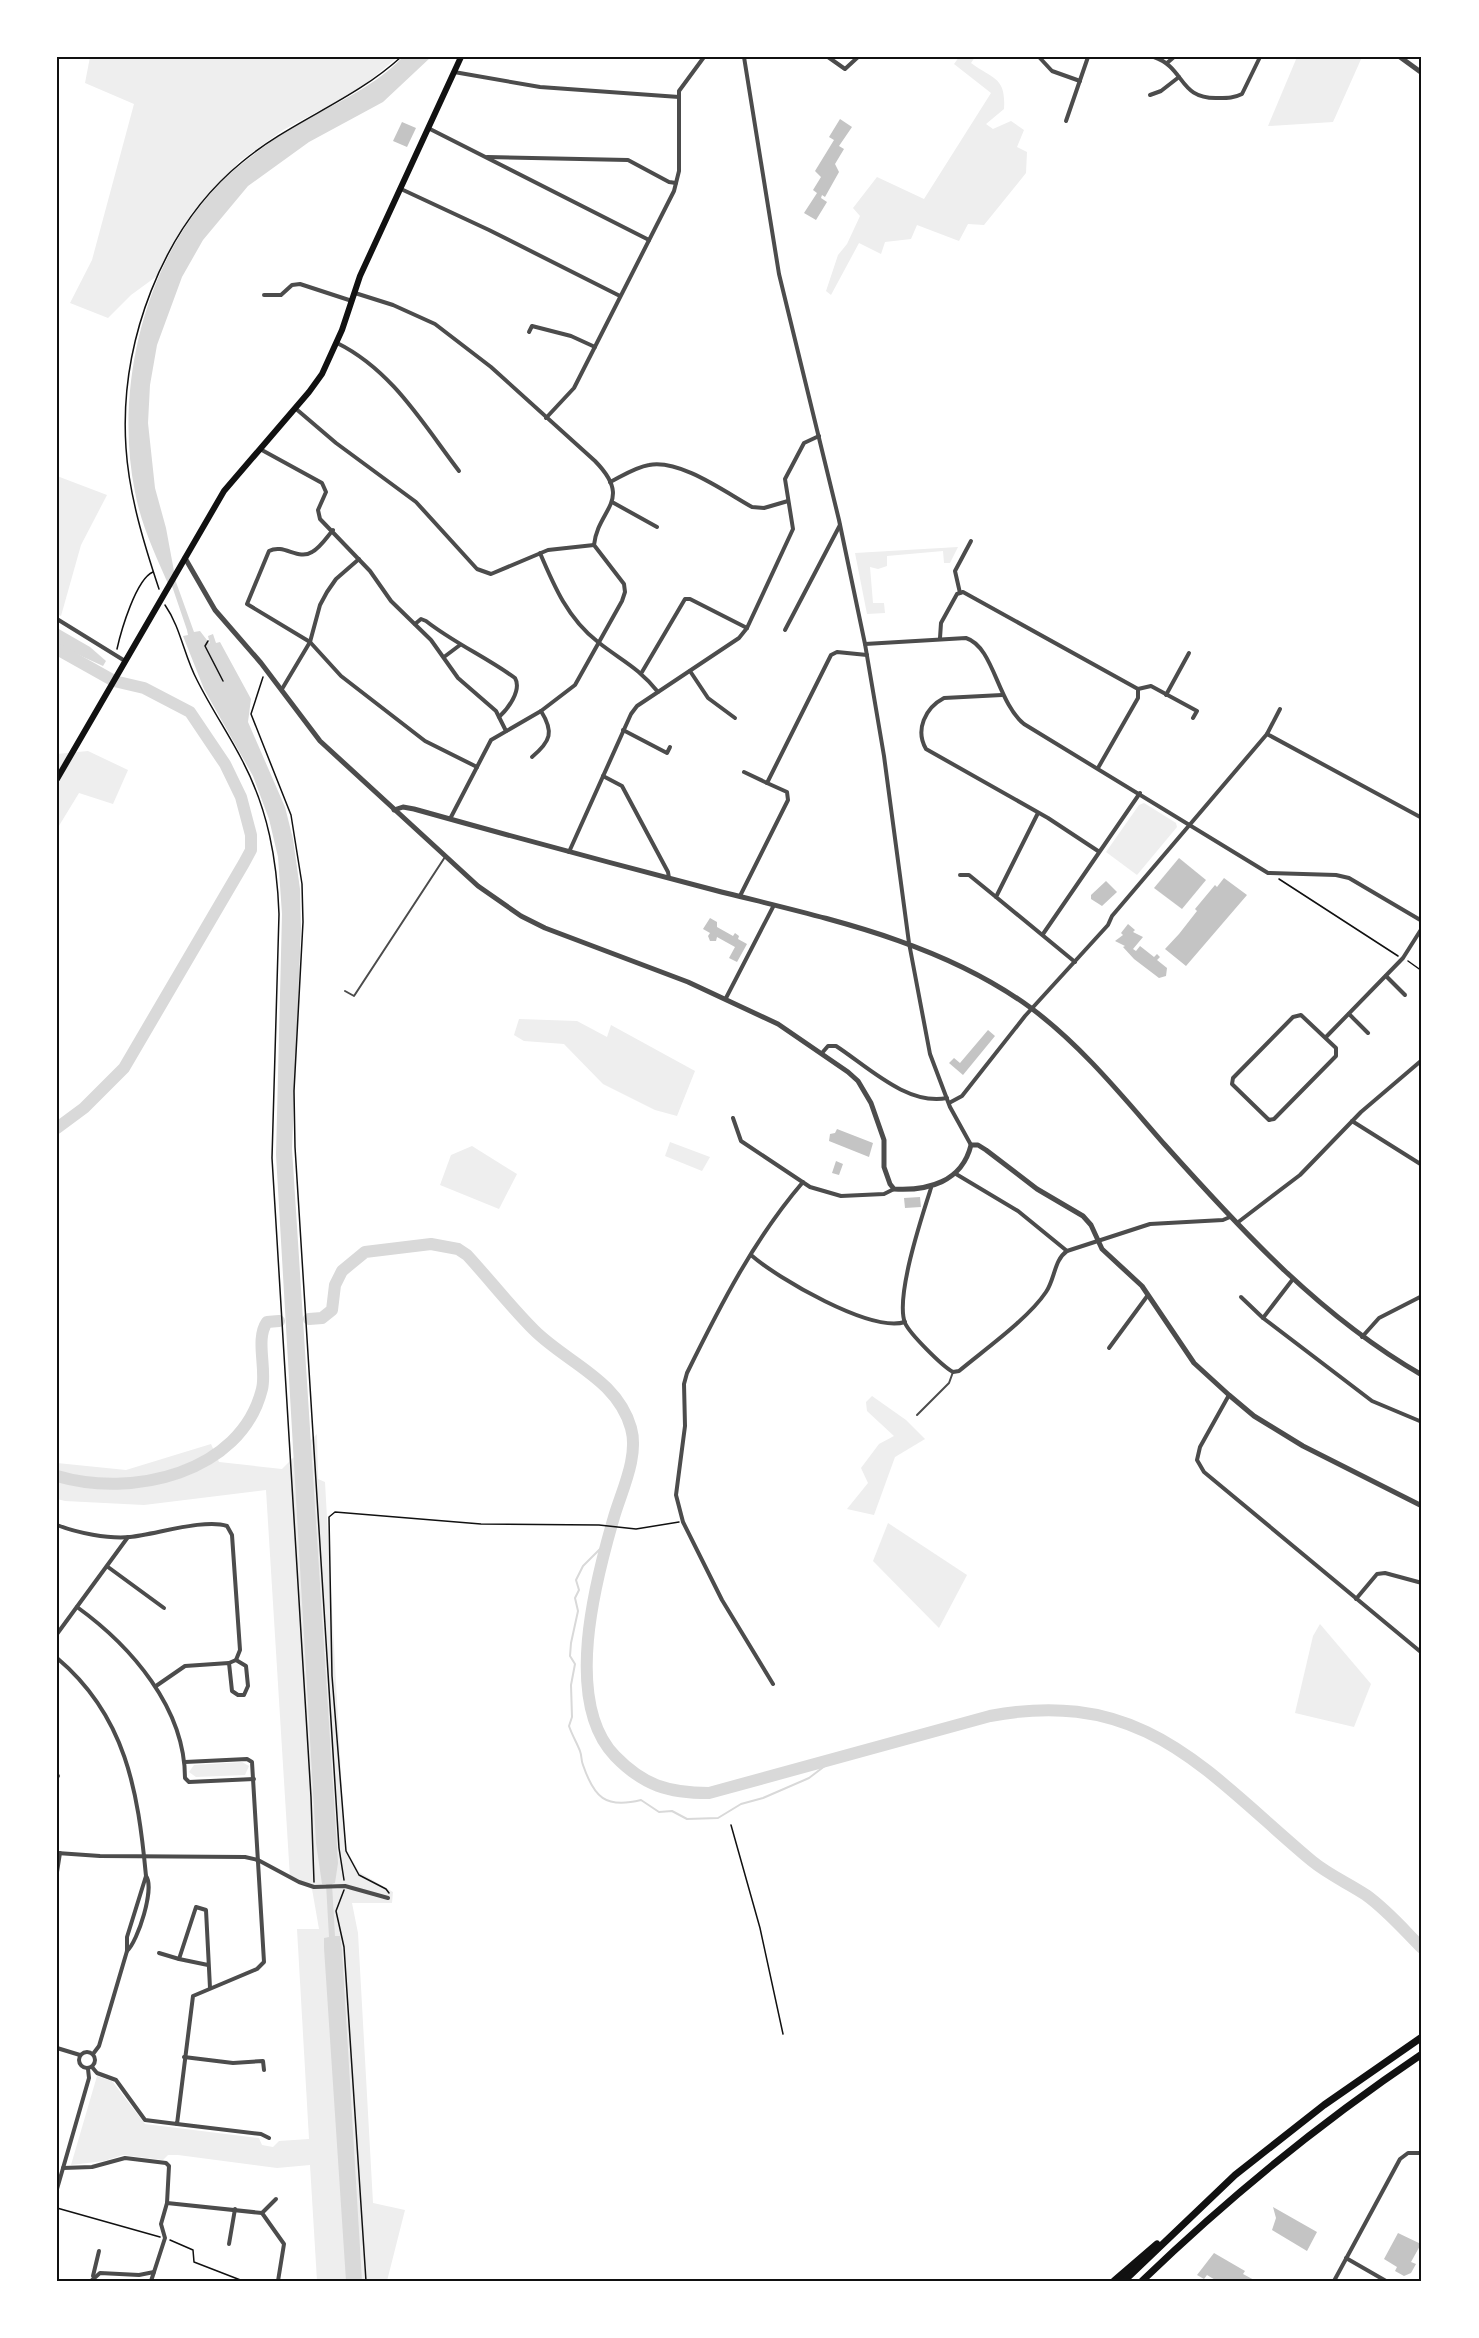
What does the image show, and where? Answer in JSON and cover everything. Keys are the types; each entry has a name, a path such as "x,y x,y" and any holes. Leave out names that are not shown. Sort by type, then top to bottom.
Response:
{"highway":[{"path":"1114,2281 1235,2175 1341,2092 1422,2037"},
{"path":"1142,2281 1235,2194 1292,2149 1422,2054"},
{"path":"1124,2281 1235,2175"}],"main road":[{"path":"57,779 112,686 163,590 177,571 224,492 322,374 337,343 354,292 461,57"}],"street":[{"path":"546,417 574,388 676,183 679,171 679,91 704,57"},
{"path":"744,57 779,274 840,524 865,644 884,756 909,943 930,1054 949,1103 971,1145"},
{"path":"828,57 845,69 858,57"},
{"path":"1039,57 1052,71 1080,81"},
{"path":"1066,121 1088,57"},
{"path":"1154,57 1167,63 1191,93 1200,98 1235,98 1247,88 1260,57"},
{"path":"1167,63 1174,57"},
{"path":"1400,57 1422,74"},
{"path":"454,72 540,87 678,97"},
{"path":"1150,95 1161,91 1179,77"},
{"path":"430,129 649,240"},
{"path":"485,157 628,160 676,183"},
{"path":"401,189 620,296"},
{"path":"264,295 281,296 292,285 300,284 352,301"},
{"path":"354,292 393,305 435,324 491,367 599,466 610,482 612,502 594,545"},
{"path":"529,332 532,326 572,336 595,347"},
{"path":"337,343 363,357 391,381 459,471"},
{"path":"295,408 336,443 416,501 477,569 491,574 540,553 594,545"},
{"path":"569,852 623,730 637,706 739,638 747,628 793,529 784,482 786,476 804,443 819,436"},
{"path":"260,449 322,483 326,492 318,516 359,559 391,601 444,657 458,678 499,717 506,731"},
{"path":"610,482 646,465 655,464 679,468 752,507 764,508 788,501"},
{"path":"612,502 657,527"},
{"path":"785,630 840,524"},
{"path":"333,530 315,551 309,554 302,555 280,548 269,551 247,600 250,608 310,642 341,676 417,735 477,767"},
{"path":"940,638 941,623 960,593 955,571 971,542"},
{"path":"450,819 491,740 541,711 575,685 625,592 618,575 594,545"},
{"path":"540,553 559,600 598,642 642,672 658,692"},
{"path":"185,558 214,610 282,689 325,747 478,886 521,916 726,999 789,1030 848,1072 858,1082 871,1103 884,1140 884,1167 890,1184 894,1188"},
{"path":"282,689 310,642 320,605 327,592 336,579 359,559"},
{"path":"960,593 963,592 1138,689 1151,687 1166,694 1197,711 1193,718"},
{"path":"642,672 685,598 690,598 747,628"},
{"path":"57,619 125,661"},
{"path":"415,624 421,620 426,621 460,645 492,661 518,683 506,711 499,717"},
{"path":"865,644 940,638 966,638 979,644 986,653 1002,695 1013,715 1024,724 1275,874 1336,875 1349,878 1422,921"},
{"path":"444,657 460,645"},
{"path":"767,783 831,655 837,652 867,655"},
{"path":"1166,694 1189,653"},
{"path":"690,671 708,698 735,718"},
{"path":"1098,768 1138,698 1138,689"},
{"path":"1002,695 944,698 938,702 922,725 921,741 926,749 1038,813 1098,851"},
{"path":"949,1103 962,1096 1032,1009 1075,962 1267,734 1280,709"},
{"path":"532,757 542,749 550,733 550,726 541,711"},
{"path":"623,730 667,753 670,747"},
{"path":"1267,734 1422,818"},
{"path":"740,896 788,800 787,792 744,772"},
{"path":"603,776 622,786 668,872 669,878"},
{"path":"1043,934 1140,792"},
{"path":"394,810 403,807 774,905 909,943 963,967 1032,1009 1095,1066 1230,1217 1293,1279 1362,1337 1422,1375"},
{"path":"996,897 1038,813"},
{"path":"960,874 969,875 1075,962"},
{"path":"726,999 774,905"},
{"path":"1326,1038 1403,958 1422,928"},
{"path":"1386,976 1405,995"},
{"path":"1349,1014 1368,1033"},
{"path":"1301,1015 1326,1038 1336,1048 1336,1056 1274,1119 1269,1120 1232,1084 1233,1078 1293,1017 1301,1015"},
{"path":"822,1053 828,1046 833,1045 894,1085 930,1099 947,1098"},
{"path":"1237,1223 1300,1175 1352,1121 1422,1060"},
{"path":"732,1118 741,1142 803,1182 822,1192 841,1196 884,1194 894,1188 931,1188 956,1174 971,1145"},
{"path":"1352,1121 1422,1165"},
{"path":"971,1145 978,1145 1037,1189 1083,1216 1097,1241 1112,1260 1142,1286 1185,1352 1228,1395 1254,1416 1303,1446 1422,1506"},
{"path":"956,1174 1018,1211 1067,1251"},
{"path":"773,1684 722,1600 683,1522 676,1495 685,1426 684,1384 687,1373 718,1315 727,1291 803,1182"},
{"path":"931,1188 911,1257 903,1304 905,1322 953,1372 959,1371 1031,1309 1046,1292 1059,1259 1067,1251 1150,1224 1223,1220 1230,1217"},
{"path":"751,1255 802,1290 833,1306 885,1324 896,1325 905,1322"},
{"path":"1263,1318 1293,1279"},
{"path":"1109,1348 1148,1295"},
{"path":"1362,1337 1379,1318 1422,1296"},
{"path":"1241,1297 1263,1318 1372,1401 1422,1422"},
{"path":"1228,1395 1200,1447 1197,1460 1204,1472 1422,1653"},
{"path":"57,1525 70,1530 128,1537 176,1528 219,1525 230,1529 240,1650 236,1660 229,1663 185,1666 156,1686"},
{"path":"57,1634 128,1537"},
{"path":"108,1567 164,1608"},
{"path":"1356,1599 1377,1574 1385,1573 1422,1583"},
{"path":"77,1607 115,1639 156,1686 166,1705 185,1762 185,1778 189,1782 254,1779"},
{"path":"57,1658 92,1692 109,1717 135,1795 150,1890 136,1938 127,1951"},
{"path":"229,1663 232,1691 237,1695 244,1695 248,1686 246,1666 236,1660"},
{"path":"177,2124 190,2001 193,1995 257,1969 264,1962 252,1762 247,1759 185,1762"},
{"path":"57,1872 58,1853 207,1855 258,1860 299,1882 316,1887 339,1885 388,1898"},
{"path":"93,2054 99,2046 127,1951 127,1937 146,1876"},
{"path":"179,1959 196,1907 206,1910 210,1988"},
{"path":"159,1953 200,1966 208,1965"},
{"path":"57,2048 80,2055 85,2052 93,2054"},
{"path":"57,2189 90,2068 95,2061 93,2054"},
{"path":"80,2055 79,2063 116,2080 145,2120 261,2134 269,2138"},
{"path":"184,2057 233,2063 263,2061 264,2070"},
{"path":"1335,2281 1400,2159 1408,2153 1422,2153"},
{"path":"63,2168 92,2167 125,2158 166,2163 169,2166 167,2203 161,2224 165,2238 151,2281"},
{"path":"262,2213 276,2199"},
{"path":"167,2203 235,2208 262,2213 284,2244 278,2281"},
{"path":"230,2244 235,2208"},
{"path":"92,2279 99,2251"},
{"path":"1346,2258 1386,2281"},
{"path":"92,2279 100,2273 139,2275 154,2272"}],"lane":[{"path":"345,991 354,996 445,857"},
{"path":"917,1415 949,1383 953,1372"}],"path":[{"path":"163,590 153,572 131,488 126,448 125,411 134,345 158,276 193,214 241,162 284,131 363,88 401,57"},
{"path":"116,656 135,597 144,578 153,572"},
{"path":"164,601 177,626 195,677 255,787 268,823 278,878 272,1158 316,1887"},
{"path":"208,641 205,646 223,681"},
{"path":"268,672 262,678 251,714 291,815 302,884 303,922 294,1091 295,1147 315,1496 339,1848 345,1886 336,1911 344,1947 366,2281"},
{"path":"1275,874 1281,881 1422,970"},
{"path":"388,1898 386,1889 359,1875 346,1851 332,1676 329,1517 335,1512 481,1524 598,1525 636,1529 683,1522"},
{"path":"731,1825 760,1929 783,2034"},
{"path":"57,2208 165,2238 193,2250 194,2262 243,2281"}],"shaded area":[{"path":"90,57 398,57 358,90 283,130 240,161 191,214 157,276 131,295 108,318 70,303 92,260 134,104 85,83"},
{"path":"403,57 431,57 383,102 309,142 248,186 203,240 182,277 157,345 150,385 148,423 155,488 166,528 176,582 194,632 200,631 210,644 208,636 213,634 216,643 220,642 251,699 248,722 285,807 293,839 300,889 301,928 292,1149 338,1863 335,1883 332,1884 335,1936 340,1936 342,1950 362,2281 346,2281 324,1948 324,1938 329,1937 326,1884 322,1884 316,1843 276,1155 282,914 278,857 269,819 253,776 204,689 183,636 188,635 187,630 172,586 169,586 141,516 129,449 129,403 135,358 146,312 162,269 184,229 211,193 244,162 275,139 361,90"},
{"path":"959,57 975,57 971,63 1001,85 1004,109 986,124 993,129 1011,121 1024,130 1017,147 1027,152 1026,173 984,225 968,224 959,241 917,225 911,239 885,242 881,254 859,243 831,295 826,291 838,255 847,244 860,216 853,208 877,177 924,199 991,93 954,64"},
{"path":"1297,57 1362,57 1333,122 1268,126"},
{"path":"57,476 107,495 81,545 61,616 57,614"},
{"path":"958,547 950,563 944,563 943,551 887,556 887,566 878,569 870,567 873,603 884,603 885,613 867,614 855,553"},
{"path":"57,628 90,647 106,661 103,666 57,645"},
{"path":"88,751 128,770 113,804 79,793 57,829 57,754"},
{"path":"1144,803 1176,823 1177,827 1137,875 1106,852 1139,805"},
{"path":"519,1019 577,1021 607,1037 611,1025 695,1071 677,1116 655,1110 603,1084 564,1044 524,1041 514,1035"},
{"path":"670,1142 710,1157 702,1171 665,1156"},
{"path":"472,1146 517,1174 499,1209 440,1185 451,1155"},
{"path":"872,1396 906,1420 925,1439 895,1457 874,1515 847,1509 868,1483 861,1468 879,1444 894,1436 867,1411 866,1402"},
{"path":"317,1434 318,1479 325,1482 345,1847 359,1872 393,1892 392,1903 352,1903 358,1933 373,2203 405,2210 387,2281 317,2281 310,2165 277,2168 178,2155 168,2155 163,2160 123,2155 104,2161 71,2165 97,2076 112,2081 145,2124 259,2138 262,2145 273,2147 279,2141 309,2139 297,1929 319,1929 312,1889 290,1878 266,1490 144,1505 65,1501 57,1499 57,1463 126,1470 211,1444 219,1462 282,1469"},
{"path":"888,1523 967,1575 939,1628 873,1561"},
{"path":"1320,1624 1371,1684 1354,1727 1295,1713 1313,1636"},
{"path":"242,1762 249,1766 245,1775 196,1777 189,1772 194,1765"}],"building":[{"path":"840,119 852,127 839,146 844,149 835,164 839,172 825,197 822,195 821,198 827,202 816,220 804,213 817,193 813,190 821,177 815,171 834,140 829,137"},
{"path":"402,122 416,128 407,147 393,141"},
{"path":"1179,858 1206,880 1182,909 1154,888"},
{"path":"1224,878 1247,895 1186,966 1165,949 1197,911 1195,909"},
{"path":"1106,881 1117,892 1102,906 1091,899 1091,895"},
{"path":"710,918 717,922 717,927 733,936 735,933 739,936 738,939 747,944 737,962 729,958 735,947 717,937 716,941 710,941 708,936 710,933 703,929"},
{"path":"1128,924 1135,930 1133,932 1143,937 1133,949 1136,951 1140,946 1154,957 1157,954 1160,957 1157,960 1167,968 1166,976 1159,978 1134,959 1123,947 1125,946 1115,941 1123,935 1121,933"},
{"path":"988,1030 995,1036 963,1075 949,1063 954,1058 960,1063"},
{"path":"837,1129 873,1143 869,1157 829,1141 830,1134 835,1133"},
{"path":"836,1161 843,1164 839,1175 832,1173"},
{"path":"920,1197 921,1207 905,1208 904,1198"},
{"path":"1273,2207 1317,2232 1307,2251 1272,2230 1276,2218"},
{"path":"1398,2233 1421,2244 1411,2262 1416,2264 1411,2273 1404,2276 1395,2271 1397,2267 1384,2259"},
{"path":"1214,2253 1245,2271 1243,2274 1256,2281 1217,2281 1207,2275 1204,2279 1197,2275"}],"waterway":[{"path":"57,649 114,681 144,688 190,712 225,764 241,797 251,835 251,850 244,863 124,1068 84,1108 57,1128"},
{"path":"309,1319 322,1318 332,1310 335,1285 342,1271 365,1252 431,1244 458,1249 467,1255 534,1330 590,1373 615,1397 631,1428 633,1450 629,1473 614,1517 592,1607 587,1674 590,1705 599,1733 615,1756 647,1781 669,1789 709,1793 990,1716 1044,1710 1090,1714 1131,1725 1169,1744 1204,1768 1312,1861 1374,1901 1422,1948"},
{"path":"57,1476 86,1482 117,1484 149,1481 179,1473 207,1460 232,1442 250,1418 262,1389 261,1345 264,1329 267,1322 279,1321"},
{"path":"608,1541 583,1566 576,1580 579,1590 575,1598 578,1611 570,1656 575,1664 571,1685 572,1717 569,1726 580,1751 587,1776 597,1793 603,1798 618,1803 641,1800 659,1812 672,1811 687,1819 718,1818 741,1804 763,1798 809,1778 834,1759"}]}
